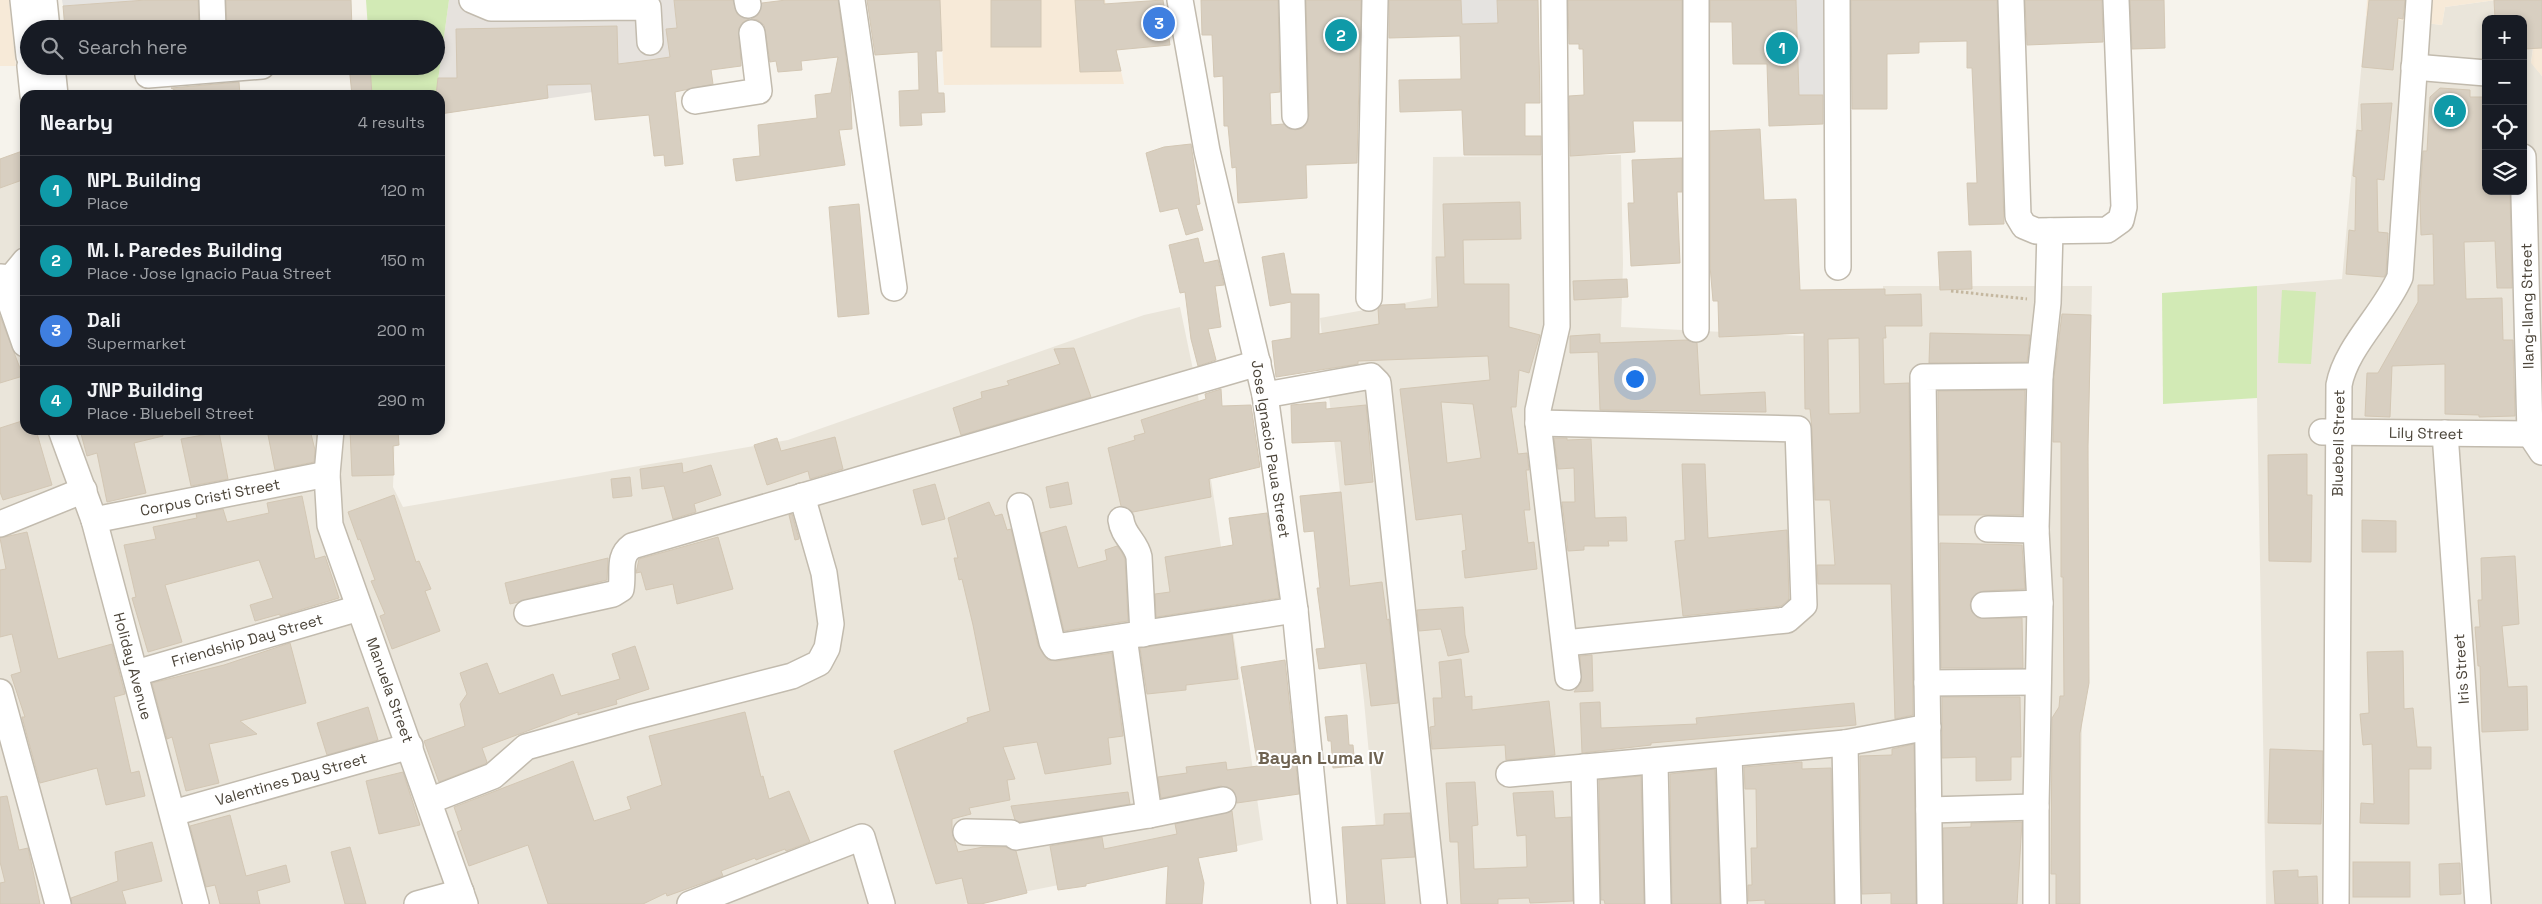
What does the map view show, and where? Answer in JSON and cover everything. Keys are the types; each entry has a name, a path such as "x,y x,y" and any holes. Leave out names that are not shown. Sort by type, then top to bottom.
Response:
{"street":[{"path":"23,0 25,20"},
{"path":"44,0 46,20"},
{"path":"212,0 213,20"},
{"path":"472,0 491,8 648,7 650,42"},
{"path":"852,0 894,288"},
{"name":"Jose Ignacio Paua Street","path":"1180,0 1207,151 1265,395 1295,610 1324,904"},
{"path":"1292,0 1295,116"},
{"path":"1369,298 1375,0"},
{"path":"1554,0 1556,326 1538,410 1538,423 1568,677"},
{"path":"1696,0 1696,329"},
{"path":"1837,0 1838,267"},
{"path":"2011,0 2018,216 2024,226 2036,231 2107,230 2121,220 2124,207 2116,0"},
{"name":"Bluebell Street","path":"2419,0 2421,67"},
{"name":"Bluebell Street","path":"2336,904 2330,432 2342,369 2393,294 2400,276 2429,0"},
{"path":"695,101 759,91 752,33"},
{"path":"2421,67 2482,74"},
{"path":"31,75 32,90"},
{"path":"53,75 54,90"},
{"name":"Ilang-Ilang Street","path":"2525,195 2536,443"},
{"path":"2036,904 2040,603 2036,530 2040,376 2048,303 2050,231"},
{"path":"12,272 9,298 20,330"},
{"path":"527,613 612,594 621,588 623,578 621,561 624,551 632,546 1258,363"},
{"path":"1265,395 1371,376 1378,383 1434,904"},
{"path":"1930,904 1923,377 2040,376"},
{"path":"1538,423 1798,429 1804,605 1787,620 1565,643"},
{"name":"Lily Street","path":"2330,432 2445,433 2536,443"},
{"name":"Iris Street","path":"2445,433 2478,904"},
{"name":"Holiday Avenue","path":"63,435 94,520 196,904"},
{"name":"Manuela Street","path":"330,435 327,474 330,525 463,898"},
{"name":"Corpus Cristi Street","path":"94,520 327,474"},
{"path":"0,524 84,490"},
{"path":"429,800 493,776 526,747 633,716 792,676 819,663 827,648 831,624 824,573 802,496"},
{"path":"1020,506 1052,642 1055,647 1295,610"},
{"path":"1121,520 1125,536 1136,546 1139,557 1133,636 1148,815"},
{"path":"1988,529 2036,530"},
{"path":"1984,605 2040,603"},
{"name":"Friendship Day Street","path":"136,673 360,608"},
{"path":"1927,684 2038,682"},
{"path":"0,692 58,904"},
{"path":"1509,774 1845,743 1928,727"},
{"path":"1845,743 1848,904"},
{"name":"Valentines Day Street","path":"172,813 410,746"},
{"path":"1729,755 1734,904"},
{"path":"1655,762 1658,904"},
{"path":"1584,767 1588,904"},
{"path":"966,832 1010,834 1016,837 1148,815 1223,800"},
{"path":"1929,810 2036,807"},
{"path":"690,904 862,837 882,904"},
{"path":"417,904 463,898"}],"path":[{"path":"1951,291 1991,294 2048,303"}],"shaded area":[{"path":"0,0 9,0 16,66 0,66"},
{"path":"62,0 146,0 63,6"},
{"path":"449,0 674,0 682,79 445,113 445,90 437,90 439,75 445,75 445,29"},
{"path":"940,0 1105,0 1124,84 944,85"},
{"path":"1461,0 1497,0 1498,23 1462,24"},
{"path":"1796,0 1824,0 1827,95 1799,95"},
{"path":"2367,0 2496,0 2445,7 2442,25 2366,16"},
{"path":"2496,0 2540,0 2531,62 2542,76 2542,904 2266,904 2257,398 2257,286 2342,279 2366,16 2442,25 2445,7"},
{"path":"2540,0 2542,0 2542,76 2531,63"},
{"path":"1621,155 1623,264 1621,327 1825,337 1883,335 1883,286 2092,286 2078,904 1383,904 1364,701 1320,318 1431,298 1433,157"},
{"path":"20,175 20,435 395,435 393,487 403,507 788,440 1144,315 1180,307 1197,389 1263,840 1119,873 964,904 0,904 0,181"}],"green space":[{"path":"366,0 449,0 445,29 445,20 367,20"},
{"path":"371,75 439,75 437,90 372,90"},
{"path":"2257,286 2257,398 2163,404 2162,293"},
{"path":"2282,290 2316,292 2311,364 2278,363"}],"building":[{"path":"146,0 198,0 199,20 64,20 63,6"},
{"path":"226,0 351,0 352,20 227,20"},
{"path":"674,0 733,0 737,14 749,19 743,22 739,28 741,66 711,70 713,84 675,92 683,164 665,166 664,155 654,156 649,115 595,120 591,84 547,85 548,98 445,113 445,90 437,90 438,78 457,78 456,29 617,26 618,64 670,57 666,29 677,28"},
{"path":"786,0 838,0 850,86 852,129 839,130 845,165 736,181 733,159 760,156 758,125 817,118 815,95 831,93 838,57 801,61 802,70 778,72 776,61 770,62 764,25 758,20 751,19 758,15 762,3"},
{"path":"867,0 940,0 942,51 936,51 938,93 944,93 945,112 921,113 922,125 900,126 899,91 919,90 918,52 875,55"},
{"path":"991,0 1041,0 1041,47 991,47"},
{"path":"1075,0 1104,0 1104,4 1163,0 1170,45 1116,50 1121,71 1080,72"},
{"path":"1201,0 1278,0 1280,92 1270,93 1271,125 1284,124 1295,130 1303,128 1309,116 1306,0 1361,0 1357,163 1306,165 1307,198 1238,203 1236,167 1232,168 1228,126 1224,126 1223,76 1214,77 1212,35 1202,35"},
{"path":"1389,0 1461,0 1462,24 1498,23 1497,0 1538,0 1540,103 1525,103 1525,136 1541,136 1541,155 1464,155 1462,110 1400,112 1399,80 1461,79 1460,36 1389,38"},
{"path":"1568,0 1682,0 1682,121 1633,121 1635,152 1570,156 1569,96 1584,95 1583,49 1579,49 1579,44 1569,44"},
{"path":"1710,0 1796,0 1799,95 1823,95 1823,124 1769,126 1767,64 1733,64 1732,22 1710,22"},
{"path":"1851,0 1997,0 2004,224 1969,225 1967,183 1977,183 1972,68 1967,68 1967,41 1919,42 1919,53 1887,54 1887,109 1852,109"},
{"path":"2025,0 2102,0 2103,42 2027,45"},
{"path":"2130,0 2164,0 2165,48 2132,49"},
{"path":"2369,0 2405,0 2403,19 2398,18 2393,70 2362,67"},
{"path":"2494,0 2542,0 2542,48 2527,49 2527,15 2495,15"},
{"path":"350,75 371,75 372,90 351,90"},
{"path":"239,82 240,90 175,90 171,88"},
{"path":"2440,88 2470,90 2470,97 2482,97 2482,195 2510,195 2512,288 2497,288 2495,241 2464,242 2466,299 2502,298 2503,340 2513,340 2515,416 2479,417 2479,415 2445,414 2445,364 2392,366 2390,417 2365,416 2367,373 2378,373 2418,302 2418,285 2434,285 2433,234 2421,235 2420,200 2423,151 2427,151 2430,97"},
{"path":"2392,103 2384,180 2377,179 2378,232 2388,233 2386,273 2384,277 2346,274 2349,230 2355,231 2356,177 2353,176 2357,130 2362,131 2361,104"},
{"path":"1760,129 1764,200 1796,199 1800,290 1885,289 1885,295 1921,294 1922,326 1885,326 1886,338 1883,338 1884,384 1909,383 1913,715 1895,719 1891,584 1818,584 1817,565 1835,565 1830,500 1815,500 1810,409 1805,409 1804,333 1719,337 1718,301 1713,301 1710,266 1710,131","holes":["1859,338 1860,413 1829,414 1828,339"]},
{"path":"1191,144 1200,204 1196,205 1203,230 1186,235 1178,208 1160,212 1146,153 1164,147"},
{"path":"20,152 20,181 0,188 0,159"},
{"path":"1682,158 1682,192 1677,192 1680,263 1631,266 1628,203 1634,203 1632,160"},
{"path":"1520,202 1521,239 1463,240 1464,284 1509,284 1509,327 1540,335 1529,373 1519,370 1516,407 1511,407 1518,454 1527,453 1529,470 1526,470 1530,510 1524,510 1528,543 1534,542 1537,569 1465,578 1462,551 1466,550 1462,514 1416,520 1400,389 1490,380 1488,356 1358,361 1358,364 1276,377 1272,341 1291,338 1291,302 1270,306 1262,257 1284,253 1291,294 1319,294 1319,334 1379,324 1378,308 1382,305 1405,304 1405,309 1438,307 1436,257 1445,257 1443,204","holes":["1441,402 1473,404 1481,458 1447,463"]},
{"path":"859,204 869,314 838,317 829,207"},
{"path":"1198,238 1204,263 1218,260 1224,285 1215,286 1221,327 1208,329 1216,360 1198,366 1191,339 1185,292 1180,293 1169,245"},
{"path":"1971,251 1972,289 1940,290 1938,252"},
{"path":"1627,279 1628,297 1574,300 1573,281"},
{"path":"2062,314 2091,315 2088,445 2089,683 2080,733 2080,904 2056,904 2056,874 2051,874 2052,718 2059,707 2060,696 2064,696 2063,577 2061,577 2061,442 2053,442 2054,377"},
{"path":"0,316 20,368 20,377 0,383"},
{"path":"1930,333 2030,335 2027,362 1929,363"},
{"path":"1600,334 1600,343 1687,340 1697,343 1700,395 1765,392 1766,412 1600,410 1598,352 1570,353 1570,336"},
{"path":"1074,348 1091,397 961,435 953,408 982,398 981,392 1009,385 1007,381 1060,364 1054,349"},
{"path":"1221,389 1222,406 1251,405 1260,467 1209,479 1211,497 1133,512 1121,506 1108,448 1135,440 1134,436 1145,433 1141,420 1206,399 1205,394"},
{"path":"2025,390 2022,515 1939,515 1938,391"},
{"path":"1326,402 1326,409 1366,405 1373,482 1345,485 1341,441 1292,443 1291,405"},
{"path":"20,422 20,435 37,435 52,485 3,500 0,492 0,428"},
{"path":"81,435 163,435 134,443 146,493 107,502 97,453 87,456"},
{"path":"203,435 220,435 228,479 191,486 181,439"},
{"path":"268,435 311,435 315,450 314,462 275,470"},
{"path":"350,435 398,435 399,445 393,446 394,475 352,476"},
{"path":"835,437 843,469 810,479 808,471 767,485 754,445 777,438 781,451"},
{"path":"1554,438 1567,438 1567,440 1591,439 1595,518 1626,517 1627,541 1608,541 1609,546 1584,546 1584,550 1568,551 1562,502 1575,502 1574,468 1558,469"},
{"path":"2307,454 2307,495 2312,495 2311,562 2269,561 2268,455"},
{"path":"682,463 683,473 711,465 721,495 694,504 696,512 673,519 664,486 642,489 640,469"},
{"path":"1682,464 1705,464 1708,538 1787,530 1789,599 1781,606 1683,616 1675,541 1685,540"},
{"path":"630,477 632,496 613,498 611,479"},
{"path":"1068,482 1072,504 1050,508 1046,487"},
{"path":"935,484 945,519 922,525 913,490"},
{"path":"1341,492 1350,586 1382,582 1387,620 1389,619 1398,703 1371,706 1366,663 1319,669 1316,649 1325,648 1317,588 1320,588 1314,531 1304,532 1300,496"},
{"path":"394,495 416,562 419,561 431,589 425,591 440,631 392,649 380,616 385,614 371,581 375,580 348,512"},
{"path":"302,496 315,559 325,556 339,598 280,616 280,614 255,621 250,605 273,598 259,560 165,585 182,642 148,652 132,598 136,597 124,545 156,539 153,527 197,518 196,514 223,509 227,522 269,513 267,503"},
{"path":"989,502 995,516 1002,514 1007,530 1011,529 1038,645 1043,654 1048,660 1057,661 1112,653 1123,736 1108,738 1111,764 1045,774 1037,742 1003,747 1015,779 1007,780 1010,800 969,808 971,814 952,819 952,832 958,852 983,847 1006,847 1016,851 1027,893 981,904 968,904 962,878 936,884 894,751 968,722 967,718 990,711 973,625 962,579 959,580 954,558 958,558 948,518"},
{"path":"1267,513 1279,598 1156,617 1155,594 1170,592 1165,557 1233,545 1229,518"},
{"path":"792,514 799,539 795,540 789,515"},
{"path":"2362,520 2396,521 2396,552 2362,552"},
{"path":"1066,526 1078,568 1107,560 1105,550 1117,546 1121,551 1125,559 1128,621 1064,631 1041,533"},
{"path":"27,532 58,659 112,644 125,694 114,697 131,773 139,771 145,796 106,805 97,768 40,783 22,717 25,717 11,675 21,672 12,634 0,637 0,570 6,569 0,538"},
{"path":"718,537 733,589 677,604 673,584 646,590 641,572 636,573 639,559"},
{"path":"1940,543 2022,545 2025,589 1983,591 1972,598 1970,605 1972,612 1978,618 2022,618 2023,668 1941,668"},
{"path":"2515,556 2519,624 2502,626 2508,687 2527,686 2528,730 2482,732 2480,666 2478,666 2475,627 2480,627 2478,600 2482,600 2481,558"},
{"path":"608,558 607,580 510,604 505,583"},
{"path":"1463,607 1465,635 1469,652 1448,656 1441,629 1419,631 1417,610"},
{"path":"1232,634 1238,679 1186,685 1186,690 1147,694 1140,648"},
{"path":"290,643 306,703 240,721 257,734 209,744 219,783 186,791 172,737 167,739 152,683 224,665"},
{"path":"635,646 649,689 616,700 617,704 578,715 578,712 482,748 487,762 485,764 439,782 424,741 465,726 460,704 467,694 460,673 487,663 499,694 553,674 561,696 620,679 612,654"},
{"path":"2403,651 2404,709 2413,708 2417,747 2431,747 2431,769 2409,769 2409,824 2360,823 2361,803 2374,804 2372,744 2363,745 2360,714 2369,713 2367,652"},
{"path":"1592,655 1593,691 1574,692 1581,682 1580,656"},
{"path":"1461,659 1465,697 1472,696 1472,710 1549,701 1555,755 1506,760 1505,745 1432,749 1430,727 1435,726 1433,698 1442,698 1439,662"},
{"path":"1285,660 1299,794 1237,803 1233,790 1221,786 1161,798 1158,777 1187,773 1186,767 1226,762 1227,770 1258,766 1241,667"},
{"path":"1942,697 2020,697 2021,757 2011,757 2011,780 1976,781 1976,757 1942,758"},
{"path":"1600,702 1601,728 1697,724 1696,718 1854,703 1856,725 1651,743 1651,745 1582,753 1580,703"},
{"path":"368,707 378,740 327,755 317,723"},
{"path":"745,712 761,777 763,776 769,799 789,791 810,842 756,860 755,858 721,871 723,876 667,896 666,893 643,904 548,904 528,845 469,866 457,832 462,830 454,807 573,761 594,821 631,809 627,797 662,785 649,736"},
{"path":"1347,715 1349,745 1353,745 1355,766 1333,768 1331,741 1328,741 1325,717"},
{"path":"1914,744 1916,904 1891,904 1891,893 1862,894 1860,756 1892,755 1892,749"},
{"path":"2270,749 2323,751 2321,824 2268,823"},
{"path":"1802,762 1802,769 1831,768 1834,904 1765,904 1765,900 1748,901 1748,885 1752,885 1751,848 1757,848 1756,789 1745,789 1744,767"},
{"path":"1715,769 1720,904 1672,904 1670,774"},
{"path":"403,772 420,825 379,834 366,781"},
{"path":"1641,776 1644,904 1605,904 1604,900 1601,900 1599,780"},
{"path":"1475,782 1478,825 1472,826 1474,869 1527,867 1526,835 1517,836 1513,793 1553,791 1555,818 1571,817 1573,901 1530,903 1529,898 1498,899 1498,904 1461,904 1458,842 1450,842 1446,783"},
{"path":"1128,792 1130,804 1020,822 1015,820 1011,806"},
{"path":"7,796 19,850 28,848 40,904 0,904 0,883 5,882 0,862 0,797"},
{"path":"1232,811 1237,851 1198,858 1204,883 1202,904 1166,904 1168,866 1086,884 1086,886 1058,890 1050,846 1102,837 1104,849 1177,834 1175,824"},
{"path":"1410,813 1415,857 1381,859 1385,904 1347,904 1342,827 1384,825 1384,814"},
{"path":"230,815 246,876 286,865 290,882 257,891 260,904 220,904 215,885 206,887 190,826"},
{"path":"2022,822 2017,904 1944,904 1943,828 1971,827 1971,823"},
{"path":"152,842 162,881 122,891 126,904 72,904 71,898 118,881 115,852"},
{"path":"350,847 366,904 345,904 331,852"},
{"path":"2353,862 2410,862 2410,897 2353,897"},
{"path":"2460,863 2461,894 2440,895 2439,864"},
{"path":"2298,870 2298,877 2317,876 2318,904 2275,904 2273,871"}],"place":[{"name":"Dali","path":"1159,23"},
{"name":"M. I. Paredes Building","path":"1341,35"},
{"name":"NPL Building","path":"1782,48"},
{"name":"JNP Building","path":"2450,111"}],"district":[{"name":"Bayan Luma IV","path":"1321,757"}]}
